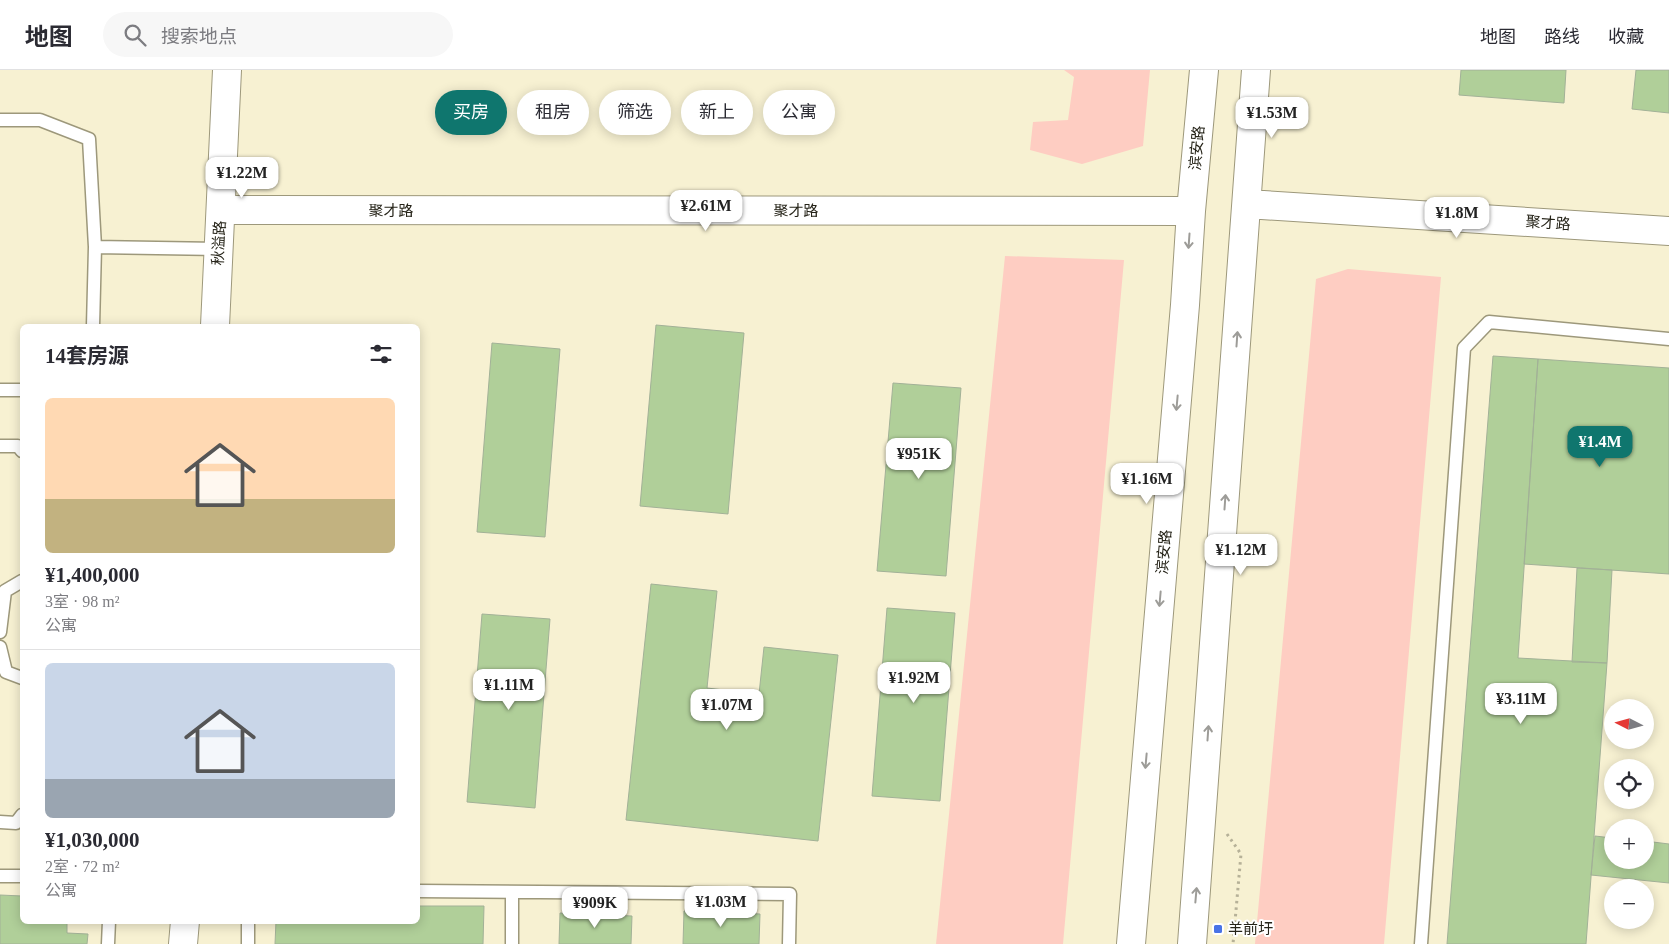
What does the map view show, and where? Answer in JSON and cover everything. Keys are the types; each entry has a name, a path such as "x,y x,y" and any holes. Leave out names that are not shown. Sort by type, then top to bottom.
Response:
{"main road":[{"name":"秋溢路","path":"215,324 227,70"},
{"name":"滨安路","path":"1131,944 1204,70"},
{"path":"1192,944 1256,70"},
{"name":"聚才路","path":"1247,204 1669,231"},
{"name":"聚才路","path":"221,210 1191,211"},
{"path":"183,944 186,924"}],"lane":[{"path":"0,120 40,120 89,138 95,247 93,324"},
{"path":"95,247 219,249"},
{"path":"1421,944 1464,348 1490,322 1669,339"},
{"path":"0,390 20,390"},
{"path":"0,446 18,446 20,448"},
{"path":"0,632 5,591 20,582"},
{"path":"0,647 6,672 20,677"},
{"path":"0,822 16,823 20,818"},
{"path":"0,876 20,876"},
{"path":"420,891 790,894 789,944"},
{"path":"512,892 512,944"},
{"path":"108,944 109,924"},
{"path":"248,924 248,944"}],"path":[{"path":"1203,801 1241,854 1233,944"}],"shaded area":[{"path":"1064,70 1150,70 1143,146 1082,164 1030,150 1033,122 1068,120 1074,77"},
{"path":"1005,256 1124,260 1063,944 936,944"},
{"path":"1348,269 1441,277 1384,944 1255,944 1316,279"}],"building":[{"path":"1461,70 1566,70 1564,103 1459,95"},
{"path":"1636,70 1669,70 1669,113 1632,109"},
{"path":"656,325 744,333 728,514 640,506"},
{"path":"492,343 560,349 545,537 477,532"},
{"path":"1493,356 1538,359 1518,658 1607,663 1586,944 1447,944"},
{"path":"1538,359 1669,368 1669,574 1524,564"},
{"path":"893,383 961,388 946,576 877,571"},
{"path":"1577,568 1612,570 1607,663 1572,662"},
{"path":"651,584 717,591 707,688 759,694 764,647 838,655 818,841 626,820"},
{"path":"887,608 955,613 940,801 872,796"},
{"path":"482,614 550,619 535,808 467,802"},
{"path":"1595,836 1604,837 1604,869 1654,869 1654,842 1669,844 1669,883 1654,881 1654,879 1630,879 1591,875"},
{"path":"0,895 20,896 20,924 67,924 67,933 88,934 87,944 0,944"},
{"path":"420,906 484,906 483,944 275,944 276,924 420,924"},
{"path":"684,911 760,914 759,944 683,944"},
{"path":"560,913 632,916 631,944 559,944"}],"place":[{"name":"羊前圩","path":"1218,929"}]}
